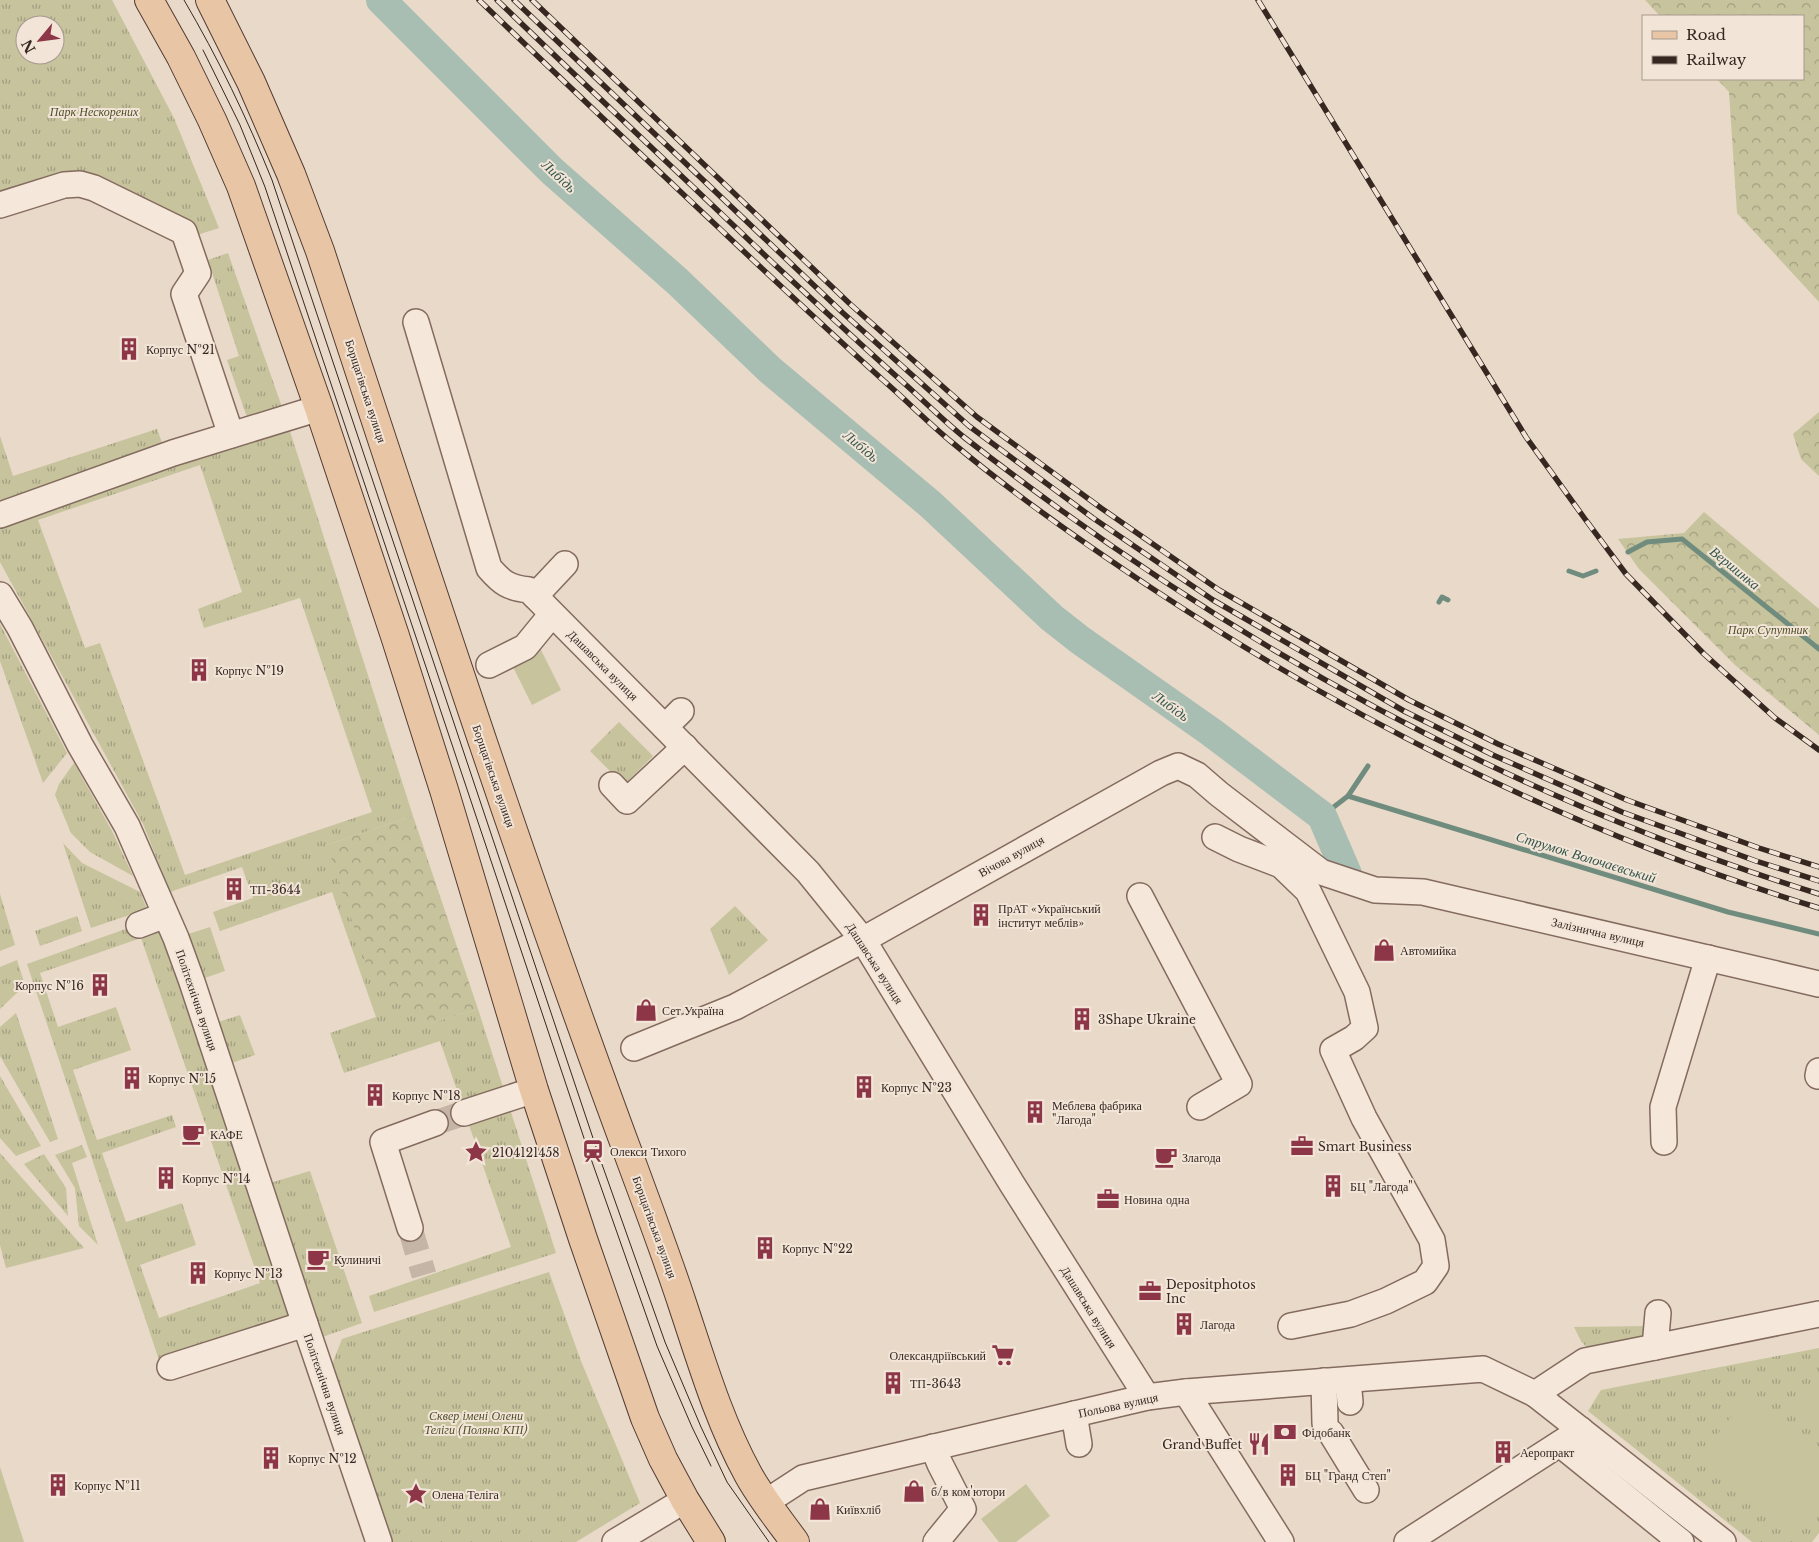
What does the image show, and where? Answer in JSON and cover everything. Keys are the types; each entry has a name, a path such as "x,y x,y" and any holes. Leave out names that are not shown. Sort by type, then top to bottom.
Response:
{"main road":[{"path":"149,0 181,57 212,120 241,186 319,408 389,618 438,772 534,1090 645,1418 663,1459 711,1542"},
{"name":"Борщагівська вулиця","path":"210,0 251,82 291,174 314,234 494,780 588,1046 670,1265 729,1437 745,1469 766,1502 796,1542"}],"street":[{"path":"0,205 64,184 80,184 94,188 184,232 198,273 184,294 231,435"},
{"name":"Дашавська вулиця","path":"416,322 489,568 499,580 514,589 529,590 552,614 673,719 685,747 808,872 863,940 1017,1192 1148,1397"},
{"path":"0,515 173,453 319,408"},
{"path":"535,596 565,564"},
{"name":"Політехнічна вулиця","path":"0,594 20,628 80,745 127,826 176,938 379,1542"},
{"path":"490,665 525,647 552,614"},
{"path":"612,785 627,801 685,747"},
{"name":"Вічова вулиця","path":"634,1048 735,1007 863,940 1045,837 1161,773 1178,766 1197,775 1321,872 1375,890"},
{"path":"1216,837 1239,849 1281,865 1308,891 1357,992 1365,1028 1354,1038 1333,1050 1364,1118 1432,1240 1436,1257 1436,1266 1431,1276 1425,1282 1386,1301 1351,1314 1291,1326"},
{"name":"Залізнична вулиця","path":"1375,890 1423,892 1819,984"},
{"path":"1140,896 1239,1084 1200,1107"},
{"path":"139,925 165,915"},
{"path":"1664,1142 1663,1107 1708,958"},
{"path":"464,1113 534,1090"},
{"path":"410,1228 383,1142 435,1123"},
{"path":"1655,1347 1658,1312"},
{"path":"1723,1542 1535,1394 1585,1361 1819,1314"},
{"path":"170,1367 305,1324"},
{"name":"Польова вулиця","path":"766,1502 804,1478 1148,1397 1186,1392 1324,1382 1349,1391 1483,1369 1535,1394"},
{"path":"1324,1382 1328,1428 1366,1490"},
{"path":"1186,1392 1281,1542"},
{"path":"1074,1414 1079,1444"},
{"path":"1407,1542 1581,1430"},
{"path":"1560,1444 1681,1542"},
{"path":"933,1447 963,1509 936,1542"},
{"path":"615,1542 645,1534 685,1500"}],"green space":[{"name":"Парк Нескорених","path":"0,0 112,0 174,118 219,228 197,235 88,179 0,196"},
{"path":"1645,0 1819,0 1819,302 1737,213 1729,92 1718,80 1804,80 1804,15 1659,15"},
{"path":"228,253 283,410 248,420 227,360 239,356 208,260"},
{"path":"1819,412 1819,476 1801,459 1793,434"},
{"path":"288,425 413,816 327,845 432,1023 478,1009 556,1253 374,1312 369,1296 511,1247 440,1041 344,1073 330,1033 376,1017 332,892 220,931 213,912 253,898 242,867 170,892 143,824 0,562 0,522","holes":["200,465 242,592 198,609 204,628 300,598 372,812 185,875 100,643 85,648 38,520"]},
{"path":"157,429 164,448 0,506 0,436 13,476"},
{"name":"Парк Супутник","path":"1704,512 1819,609 1819,735 1735,665 1639,569 1618,539 1684,533"},
{"path":"0,624 67,753 43,783 0,661"},
{"path":"539,646 561,690 532,705 510,661"},
{"path":"619,722 653,756 624,785 590,751"},
{"path":"74,763 112,831 133,876 90,852 71,833 55,795 59,784"},
{"path":"413,816 478,1009 432,1023 372,982 327,845"},
{"path":"63,843 82,863 140,892 147,909 91,928"},
{"path":"0,894 15,945 0,951"},
{"path":"735,906 768,940 729,975 710,929"},
{"path":"165,915 176,938 210,927 225,971 193,982 206,1026 240,1015 255,1055 220,1067 260,1186 310,1171 362,1323 311,1341 305,1325 162,1369 27,964","holes":["141,938 260,1283 159,1318 140,1265 196,1245 182,1203 126,1222 102,1153 176,1127 172,1115 97,1140 73,1070 131,1050 116,1007 58,1027 40,973"]},
{"path":"77,916 82,931 40,946 35,931"},
{"path":"17,960 25,985 0,1009 0,967"},
{"path":"16,1013 58,1139 50,1142 0,1056 0,1027"},
{"path":"0,1076 41,1146 16,1156 0,1138"},
{"path":"82,1145 87,1157 72,1163 98,1245 79,1226 75,1188 55,1155"},
{"path":"0,1153 84,1248 6,1268 0,1245"},
{"path":"44,1154 66,1188 68,1216 24,1164"},
{"name":"Сквер імені Олени Теліги (Поляна КПІ)","path":"549,1272 581,1361 640,1503 576,1542 390,1542 331,1367 342,1339"},
{"path":"1647,1326 1644,1341 1589,1350 1581,1341 1574,1327"},
{"path":"1819,1348 1819,1533 1812,1542 1752,1542 1588,1411 1601,1390"},
{"path":"1819,1377 1819,1435 1791,1413"},
{"path":"1748,1395 1819,1451 1819,1507 1799,1532 1702,1454"},
{"path":"0,1467 24,1542 0,1542"},
{"path":"1026,1484 1050,1516 1016,1542 999,1542 981,1519"}],"waterway":[{"name":"Либідь","path":"381,0 552,171 677,281 770,370 930,504 1052,618 1080,640 1211,732 1322,816 1347,874"},
{"name":"Вершинка","path":"1628,552 1647,542 1682,539 1819,649"},
{"name":"Вершинка","path":"1569,571 1583,576 1596,571"},
{"name":"Вершинка","path":"1439,602 1442,597 1448,600"},
{"name":"Вершинка","path":"1322,816 1348,796 1368,766"},
{"name":"Струмок Волочаєвський","path":"1348,796 1728,912 1819,934"}],"tunnel":[{"path":"435,1123 464,1113"},
{"path":"410,1228 424,1275"}],"tram line":[{"path":"184,0 209,44 272,180 598,1153 665,1342 701,1427 727,1482 769,1542"},
{"path":"203,50 240,125 265,187 590,1156 657,1346 711,1466"}],"railway":[{"path":"479,0 754,261 938,431 1002,483 1102,555 1231,639 1311,686 1392,731 1475,772 1559,811 1644,847 1731,879 1819,908"},
{"path":"497,0 773,263 950,425 1063,511 1163,580 1266,645 1371,705 1479,760 1590,810 1703,855 1819,894"},
{"path":"514,0 843,313 969,426 1093,518 1213,600 1404,711 1493,755 1622,812 1756,861 1819,881"},
{"path":"532,0 850,304 977,417 1101,508 1219,590 1409,700 1498,744 1627,800 1759,848 1819,867"},
{"path":"1258,0 1526,437 1626,574 1704,654 1775,718 1819,750"}],"place":[{"name":"Корпус №21","path":"129,349"},
{"name":"Корпус №19","path":"199,670"},
{"name":"ТП-3644","path":"234,889"},
{"name":"ПрАТ «Український інститут меблів»","path":"981,915"},
{"name":"Автомийка","path":"1384,950"},
{"name":"Корпус №16","path":"100,985"},
{"name":"Сет Україна","path":"646,1010"},
{"name":"3Shape Ukraine","path":"1082,1019"},
{"name":"Корпус №15","path":"132,1078"},
{"name":"Корпус №23","path":"864,1087"},
{"name":"Корпус №18","path":"375,1095"},
{"name":"Меблева фабрика \"Лагода\"","path":"1035,1112"},
{"name":"КАФЕ","path":"193,1134"},
{"name":"Smart Business","path":"1302,1146"},
{"name":"Олекси Тихого","path":"593,1151"},
{"name":"2104121458","path":"476,1152"},
{"name":"Злагода","path":"1166,1157"},
{"name":"Корпус №14","path":"166,1178"},
{"name":"БЦ \"Лагода\"","path":"1333,1186"},
{"name":"Новина одна","path":"1108,1199"},
{"name":"Корпус №22","path":"765,1248"},
{"name":"Кулиничі","path":"318,1259"},
{"name":"Корпус №13","path":"198,1273"},
{"name":"Depositphotos Inc","path":"1150,1291"},
{"name":"Лагода","path":"1184,1324"},
{"name":"Олександріївський","path":"1003,1355"},
{"name":"ТП-3643","path":"893,1383"},
{"name":"Фідобанк","path":"1285,1432"},
{"name":"Grand Buffet","path":"1259,1444"},
{"name":"Аеропракт","path":"1503,1452"},
{"name":"Корпус №12","path":"271,1458"},
{"name":"БЦ \"Гранд Степ\"","path":"1288,1475"},
{"name":"Корпус №11","path":"58,1485"},
{"name":"б/в ком'ютори","path":"914,1491"},
{"name":"Олена Теліга","path":"416,1494"},
{"name":"Київхліб","path":"820,1509"}]}
